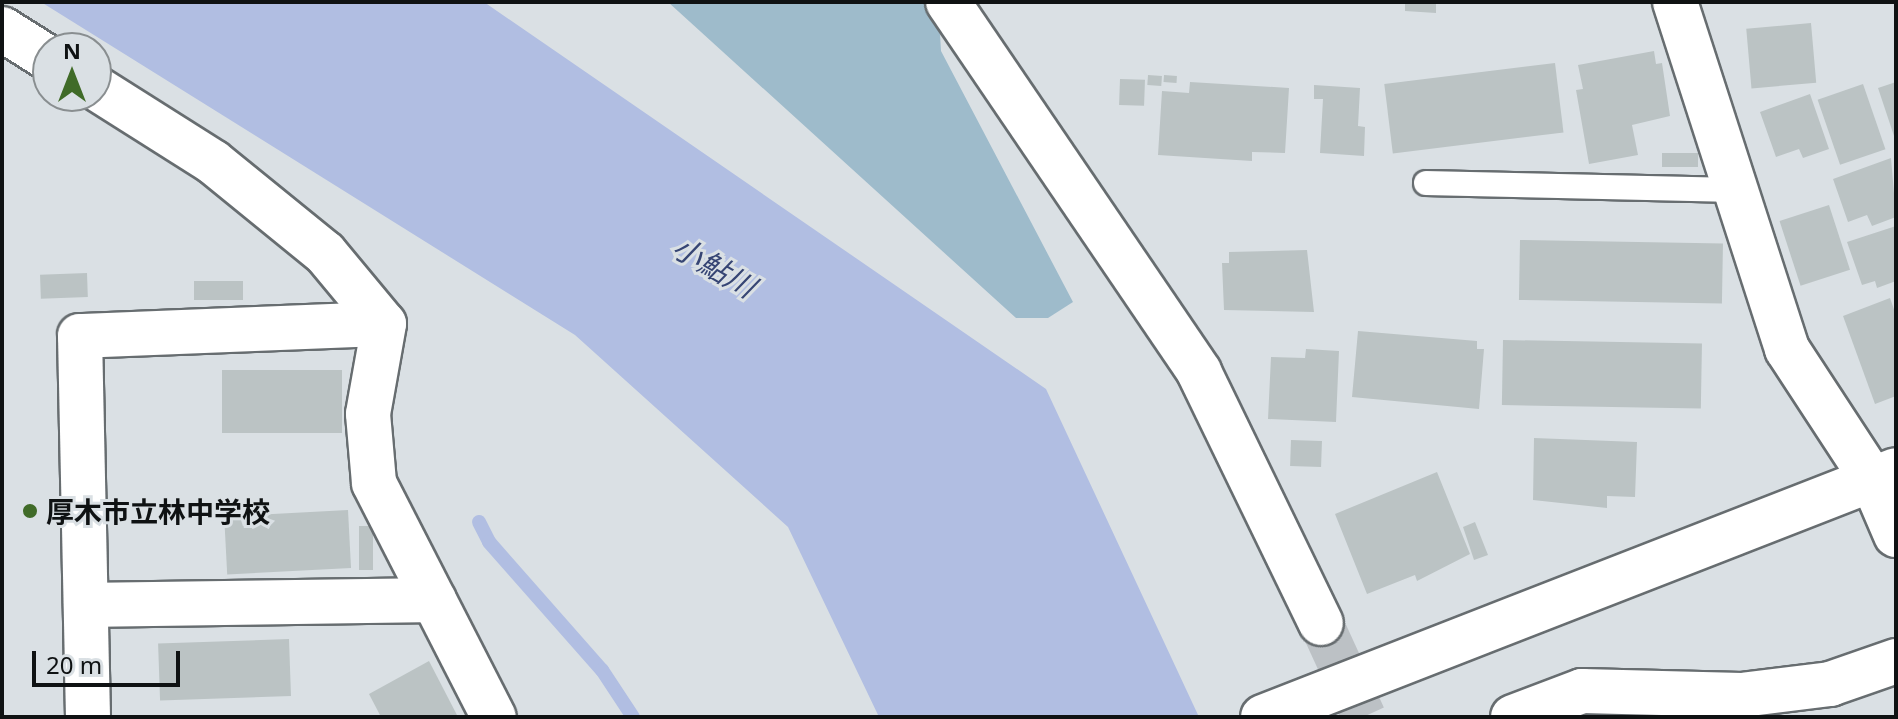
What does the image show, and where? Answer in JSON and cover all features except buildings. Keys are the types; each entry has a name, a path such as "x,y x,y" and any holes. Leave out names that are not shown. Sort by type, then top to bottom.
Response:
{"street":[{"path":"948,2 1199,372 1321,623"},
{"path":"1675,2 1787,349 1884,474 1896,535"},
{"path":"2,29 32,48"},
{"path":"112,98 213,162 325,253 384,324 368,414 374,483 494,717"},
{"path":"88,717 80,336 384,324"},
{"path":"1263,717 1884,474"},
{"path":"86,605 434,600"},
{"path":"1513,717 1582,691 1742,695 1830,684 1896,661"}],"lane":[{"path":"1426,183 1735,190"}],"shaded area":[{"path":"668,2 930,2 939,17 941,51 1073,302 1048,318 1016,318"}],"water":[{"name":"小鮎川","path":"41,2 484,2 1046,389 1199,717 879,717 788,527 575,335 112,46 112,32 89,32"}],"waterway":[{"path":"479,522 489,542 602,670 633,717"}],"tunnel":[{"path":"1321,623 1364,717"}],"place":[{"name":"厚木市立林中学校","path":"30,511"}]}
